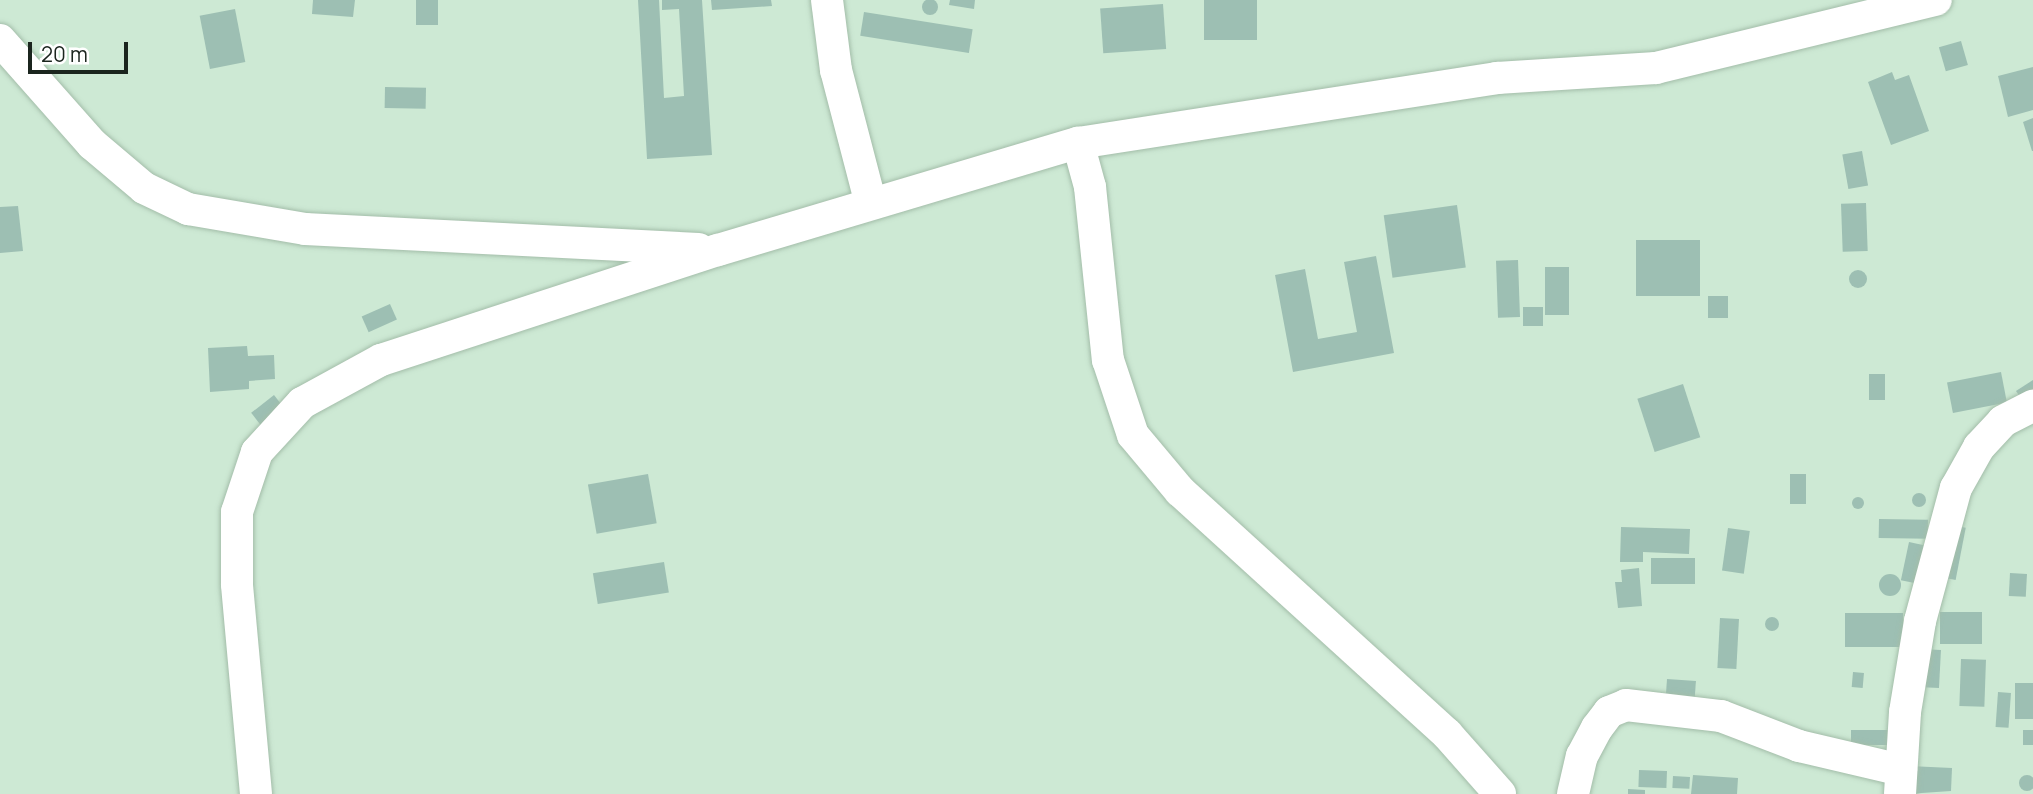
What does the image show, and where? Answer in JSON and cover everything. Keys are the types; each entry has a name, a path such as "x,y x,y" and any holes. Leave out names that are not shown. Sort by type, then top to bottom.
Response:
{"street":[{"path":"827,0 836,70 871,204"},
{"path":"256,794 237,584 237,512 257,452 302,403 381,360 718,250 1078,143 1497,78 1656,68 1936,0"},
{"path":"0,40 92,144 145,188 188,209 305,229 718,250"},
{"path":"1078,143 1090,187 1108,360 1133,435 1180,491 1447,734 1500,794"},
{"path":"1573,794 1583,756 1597,728 1609,712 1626,705 1721,716 1901,782 1920,621 1956,488 1979,447 1994,429 2033,406"}],"building":[{"path":"927,-1 933,-1 938,7 936,13 927,15 922,10 922,4"},
{"path":"313,0 355,0 353,17 312,14"},
{"path":"416,0 438,0 438,25 416,25"},
{"path":"638,0 659,0 664,98 684,96 679,9 662,10 662,0 702,0 712,155 647,159"},
{"path":"711,0 771,0 772,6 712,10"},
{"path":"950,0 975,0 974,9 949,5"},
{"path":"1204,0 1257,0 1257,40 1204,40"},
{"path":"1163,4 1166,49 1103,53 1100,8"},
{"path":"235,9 245,62 210,69 200,16"},
{"path":"864,12 973,29 969,53 860,36"},
{"path":"1961,41 1968,65 1946,71 1939,47"},
{"path":"2033,67 2033,110 2008,117 1998,76"},
{"path":"1892,72 1895,80 1909,75 1929,131 1891,145 1868,82"},
{"path":"385,87 426,88 426,109 385,108"},
{"path":"2033,118 2033,151 2032,151 2023,122"},
{"path":"1862,151 1868,185 1848,189 1842,154"},
{"path":"1866,203 1868,251 1843,252 1841,204"},
{"path":"1457,205 1466,267 1392,278 1384,215"},
{"path":"18,206 23,251 0,253 0,207"},
{"path":"1636,240 1700,240 1700,296 1636,296"},
{"path":"1376,256 1394,353 1293,372 1275,275 1305,269 1318,339 1357,332 1344,262"},
{"path":"1518,260 1520,317 1498,318 1496,261"},
{"path":"1545,267 1569,267 1569,315 1545,315"},
{"path":"1858,270 1864,273 1867,279 1864,285 1858,288 1852,285 1849,279 1852,273"},
{"path":"1708,296 1728,296 1728,318 1708,318"},
{"path":"390,304 397,320 369,332 362,317"},
{"path":"1523,307 1543,307 1543,326 1523,326"},
{"path":"247,346 248,356 274,355 275,379 249,381 249,389 210,392 208,348"},
{"path":"2001,372 2007,402 1953,413 1947,382"},
{"path":"1869,374 1885,374 1885,400 1869,400"},
{"path":"2033,380 2033,390 2021,398 2016,391"},
{"path":"1683,384 1700,437 1655,452 1637,399"},
{"path":"274,395 285,409 262,427 251,413"},
{"path":"648,474 657,523 597,534 588,485"},
{"path":"1790,474 1806,474 1806,504 1790,504"},
{"path":"1919,493 1924,495 1924,505 1919,507 1914,505 1912,500 1914,495"},
{"path":"1858,497 1864,503 1858,509 1852,503"},
{"path":"1879,519 1928,520 1928,539 1879,538"},
{"path":"1951,525 1966,528 1956,580 1941,577"},
{"path":"1621,527 1690,529 1689,554 1643,552 1643,562 1620,562"},
{"path":"1728,528 1750,531 1744,574 1722,571"},
{"path":"1909,542 1928,546 1919,584 1901,580"},
{"path":"1651,558 1695,558 1695,584 1651,584"},
{"path":"664,562 669,593 598,604 593,573"},
{"path":"1639,568 1642,606 1618,608 1615,582 1622,582 1621,570"},
{"path":"2010,573 2027,574 2026,597 2009,596"},
{"path":"1886,574 1894,574 1901,581 1901,589 1894,596 1886,596 1879,589 1879,581"},
{"path":"1940,612 1982,612 1982,644 1940,644"},
{"path":"1845,613 1903,613 1903,647 1845,647"},
{"path":"1769,617 1775,617 1779,624 1775,631 1769,631 1765,627 1765,621"},
{"path":"1720,618 1739,619 1736,669 1717,668"},
{"path":"1920,649 1941,650 1939,688 1918,687"},
{"path":"1961,659 1986,660 1984,707 1959,706"},
{"path":"1853,672 1864,673 1863,688 1852,687"},
{"path":"1667,679 1696,681 1695,697 1666,695"},
{"path":"2015,683 2033,683 2033,719 2015,719"},
{"path":"1998,692 2011,693 2009,728 1996,727"},
{"path":"1851,730 1888,730 1888,745 1851,745"},
{"path":"2023,730 2033,730 2033,745 2023,745"},
{"path":"1909,766 1952,768 1951,791 1907,794"},
{"path":"1639,770 1667,771 1666,788 1638,787"},
{"path":"1693,775 1738,778 1737,794 1691,794"},
{"path":"2027,775 2033,777 2033,789 2027,791 2021,789 2019,783 2021,777"},
{"path":"1673,776 1690,777 1689,789 1672,788"},
{"path":"1628,789 1645,790 1645,794 1628,794"}]}
